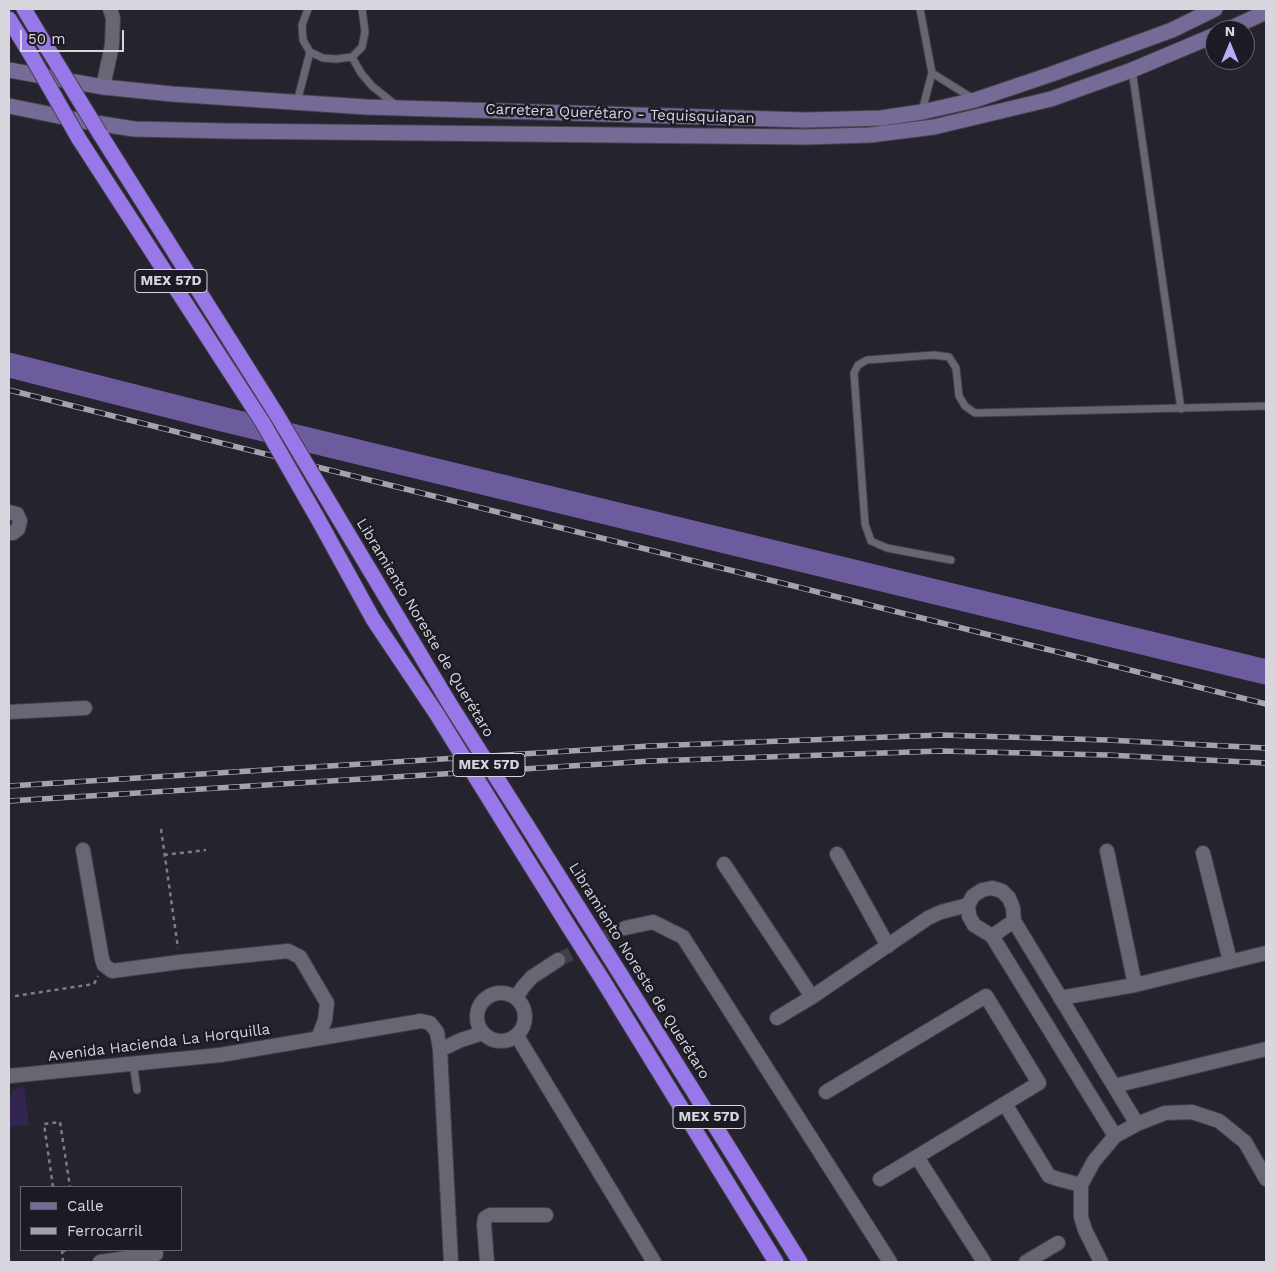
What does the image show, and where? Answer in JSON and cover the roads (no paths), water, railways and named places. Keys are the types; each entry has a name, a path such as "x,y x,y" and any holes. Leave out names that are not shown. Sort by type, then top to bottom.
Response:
{"highway":[{"name":"Libramiento Noreste de Querétaro","path":"24,9 100,134 277,414 452,706 800,1262"},
{"name":"MEX 57D","path":"9,19 79,139 263,422 373,620 436,713 776,1262"}],"main road":[{"name":"Carretera Querétaro - Tequisquiapan","path":"9,70 103,87 400,108 806,120 881,118 922,112 974,100 1172,30 1215,9"},
{"path":"1249,20 1266,12"},
{"name":"Carretera Querétaro - Tequisquiapan","path":"9,106 83,122 134,129 806,137 861,136 934,127 1051,99 1132,70 1205,39"}],"street":[{"path":"103,87 112,45 113,18 110,9"},
{"path":"9,512 17,514 20,521 18,529 13,534 9,532"},
{"path":"9,712 85,708"},
{"path":"83,850 104,965 112,971 288,951 300,957 326,1003 325,1020 318,1038"},
{"path":"1107,851 1135,984"},
{"path":"1204,852 1230,961"},
{"path":"837,854 888,946"},
{"path":"724,864 812,997"},
{"path":"1115,1136 992,936 974,925 969,916 968,905 973,896 982,890 992,888 1002,891 1009,898 1013,908 1014,921 1137,1124"},
{"path":"777,1018 812,997 928,918 941,912 968,905"},
{"path":"992,936 1014,921"},
{"path":"625,928 653,922 683,937 890,1262"},
{"path":"1060,998 1135,984 1266,953"},
{"path":"516,998 522,987 532,977 558,960"},
{"path":"504,993 516,998 524,1010 526,1020 523,1028 517,1036 509,1040 499,1041 490,1039 478,1025 477,1015 480,1006 494,994 504,993"},
{"path":"826,1092 986,996 1039,1083 880,1179"},
{"name":"Avenida Hacienda La Horquilla","path":"9,1076 220,1055 421,1021 430,1023 437,1032 440,1050"},
{"path":"451,1262 440,1050 460,1040 483,1033"},
{"path":"517,1036 654,1262"},
{"path":"1114,1086 1266,1049"},
{"path":"1005,1104 1049,1176 1081,1185"},
{"path":"1101,1262 1085,1230 1081,1209 1081,1185 1094,1161 1115,1136 1137,1124 1165,1113 1192,1112 1219,1121 1245,1142 1266,1179"},
{"path":"918,1157 984,1262"},
{"path":"487,1262 484,1224 486,1218 490,1215 546,1215"},
{"path":"1026,1262 1058,1243"},
{"path":"100,1262 116,1262 156,1254"}],"lane":[{"path":"308,9 302,25 303,40 310,52 323,58 336,59 352,57 362,47 365,32 362,9"},
{"path":"920,9 932,74 922,112"},
{"path":"297,102 310,52"},
{"path":"352,57 372,86 400,108"},
{"path":"1132,70 1181,409"},
{"path":"932,74 974,100"},
{"path":"951,560 887,548 870,542 865,524 854,373 858,365 867,360 934,355 949,357 956,368 959,396 965,406 975,413 1266,406"},
{"path":"133,1063 137,1090"}],"waterway":[{"path":"9,365 222,419 1266,672"}],"tunnel":[{"path":"558,960 625,928"}],"railway":[{"path":"9,390 1266,704"},
{"path":"9,786 650,746 941,735 1107,740 1266,748"},
{"path":"9,801 651,761 941,751 1107,755 1266,763"}]}
